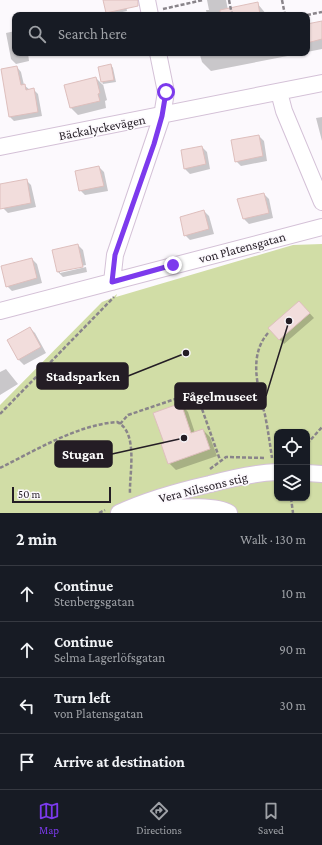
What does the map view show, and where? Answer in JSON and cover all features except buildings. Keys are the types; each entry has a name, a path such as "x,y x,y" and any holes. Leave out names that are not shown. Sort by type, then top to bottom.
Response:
{"street":[{"path":"112,282 115,255 162,116 166,92 159,56"},
{"name":"Bäckalyckevägen","path":"0,147 322,83"},
{"path":"279,92 284,111 322,202"},
{"name":"von Platensgatan","path":"0,311 322,227"},
{"name":"Vera Nilssons stig","path":"128,509 185,489 246,475 274,465"},
{"path":"310,473 322,474"},
{"path":"128,509 217,509 229,513"}],"path":[{"path":"149,9 203,0"},
{"path":"229,0 231,12"},
{"path":"282,0 284,12"},
{"path":"310,14 322,12"},
{"path":"0,414 117,294 112,282"},
{"path":"268,333 260,346 256,364 258,391 274,461"},
{"path":"120,424 128,415 196,392 220,460"},
{"path":"0,468 84,430 112,422 120,424 124,426 131,445 130,494 128,509"},
{"path":"310,441 322,427"},
{"path":"291,501 293,513"}],"green space":[{"path":"322,244 322,513 0,513 0,405 102,302 117,294 116,297 293,245"}],"place":[{"name":"Fågelmuseet","path":"289,321"},
{"name":"Stadsparken","path":"186,353"},
{"name":"Stugan","path":"184,438"}],"route":[{"path":"166,92 162,116 154,144 115,255 112,282 173,265"}]}
